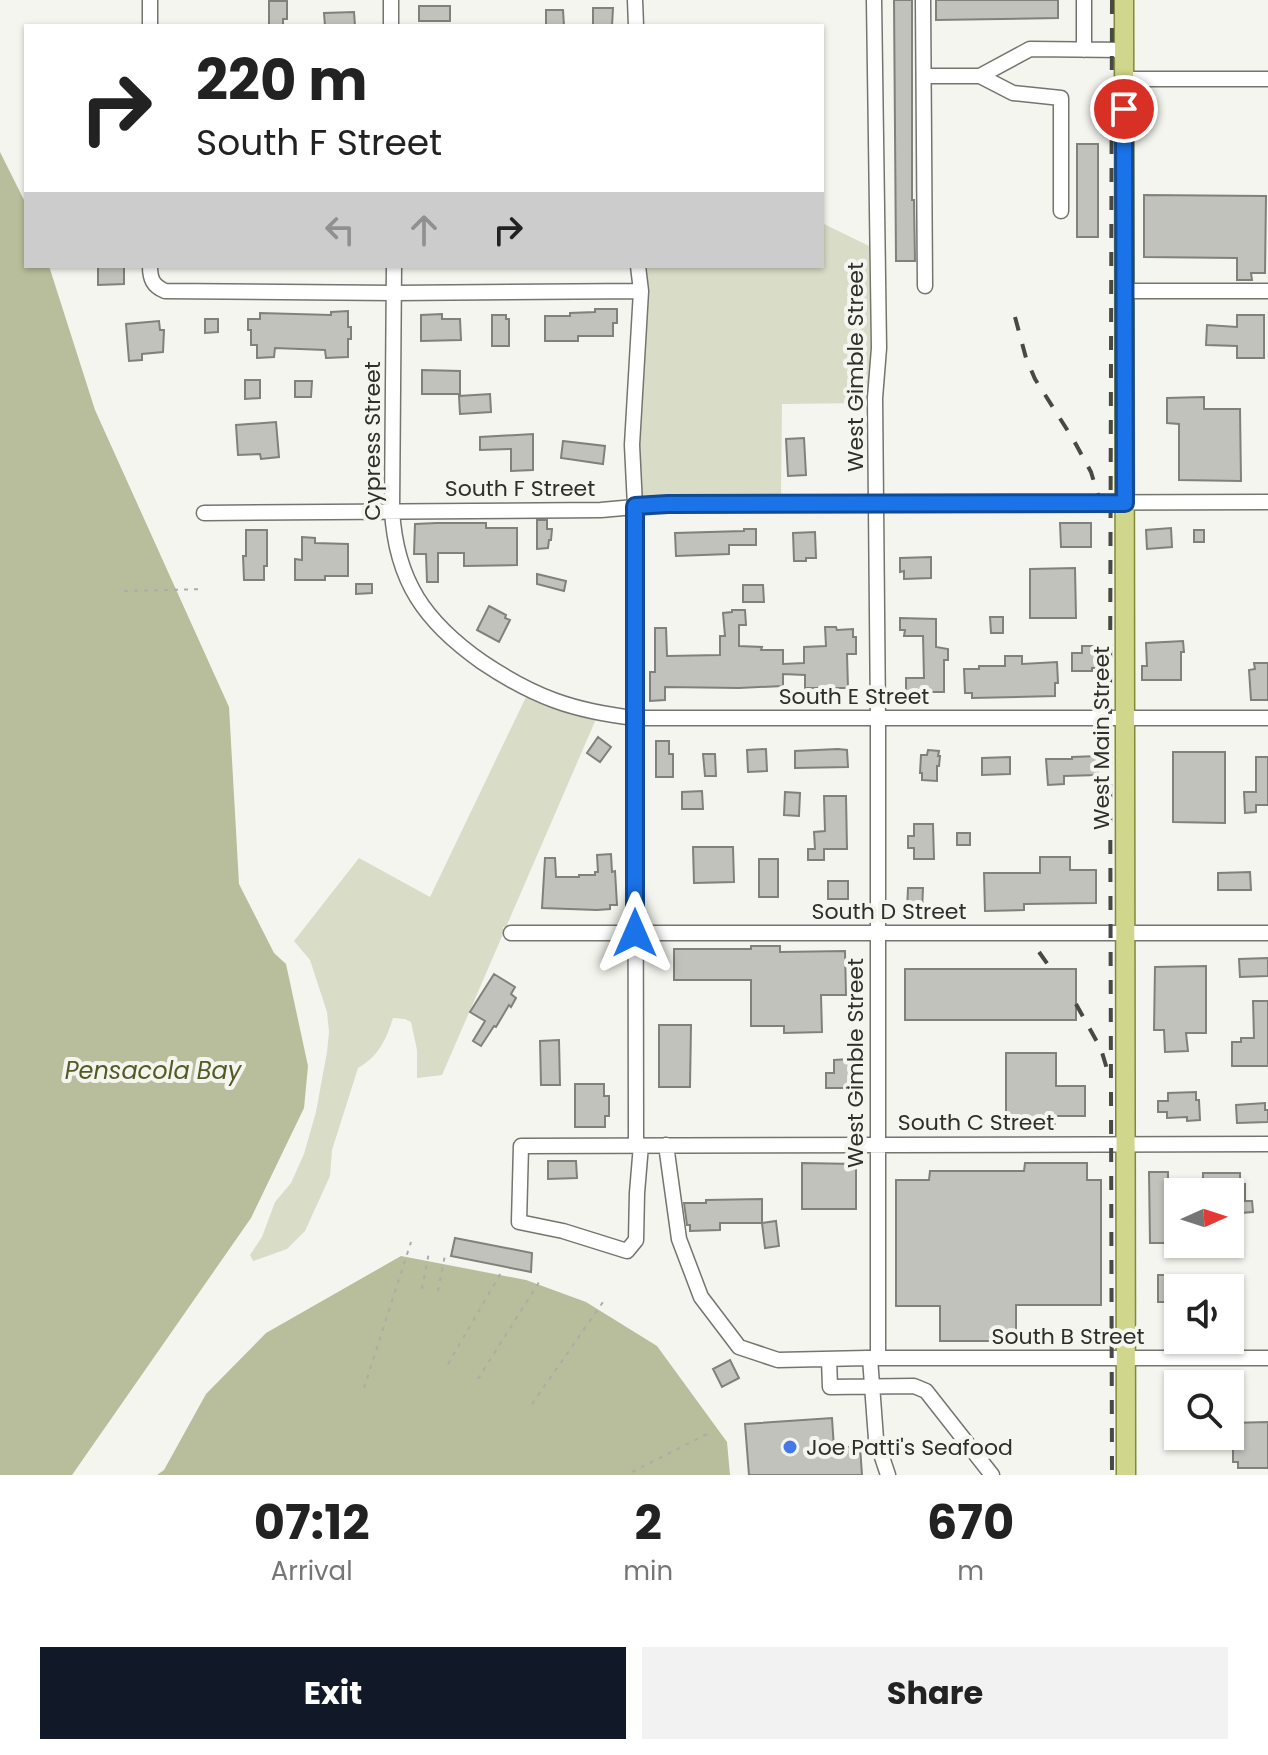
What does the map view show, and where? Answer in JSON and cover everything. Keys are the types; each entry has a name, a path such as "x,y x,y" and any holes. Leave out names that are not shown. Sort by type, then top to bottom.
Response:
{"main road":[{"name":"West Main Street","path":"1124,0 1126,1475"}],"street":[{"path":"150,0 150,24"},
{"path":"391,0 391,24"},
{"path":"635,0 636,24"},
{"name":"West Gimble Street","path":"874,0 879,348 875,398 877,1144 871,1386 876,1439 888,1475"},
{"path":"923,0 925,286"},
{"path":"1084,0 1084,50"},
{"path":"980,76 1030,49 1124,50"},
{"path":"924,76 980,76 1013,93 1061,98 1061,211"},
{"path":"1124,79 1268,79"},
{"path":"150,268 153,282 165,291 641,291"},
{"name":"Cypress Street","path":"394,268 392,510 396,544 402,566 425,611 457,645"},
{"path":"638,268 641,291 632,445 639,1146"},
{"path":"1124,291 1268,291"},
{"name":"South F Street","path":"204,513 601,510 668,504 1268,502"},
{"name":"South E Street","path":"457,645 511,681 548,699 592,712 635,718 1268,718"},
{"name":"South D Street","path":"511,933 1268,933"},
{"name":"South C Street","path":"639,1146 636,1240 627,1251 563,1231 519,1222 521,1146 1268,1144"},
{"name":"South B Street","path":"666,1145 679,1239 701,1297 739,1347 778,1360 1268,1358"},
{"path":"829,1359 830,1387 914,1386 926,1391 992,1475"}],"path":[{"path":"124,591 204,589"},
{"path":"364,1388 411,1242"},
{"path":"422,1289 429,1252"},
{"path":"438,1291 445,1255"},
{"path":"448,1364 502,1271"},
{"path":"478,1379 541,1279"},
{"path":"532,1404 603,1302"},
{"path":"632,1472 707,1434"}],"shaded area":[{"path":"824,224 869,246 871,348 868,403 782,404 781,497 642,499 640,445 648,297 646,268 824,268"},
{"path":"526,697 596,719 506,927 503,927 503,934 442,1075 417,1078 417,1050 411,1022 393,1018 381,1047 358,1068 332,1150 330,1176 305,1231 287,1249 253,1261 250,1255 262,1237 275,1202 291,1183 304,1154 316,1112 327,1052 327,1012 310,960 294,941 359,858 430,897"}],"water":[{"name":"Pensacola Bay","path":"0,152 24,200 24,268 50,268 95,410 229,707 239,884 274,953 286,964 308,1066 304,1108 251,1218 72,1475 0,1475"},
{"path":"401,1256 526,1280 586,1302 657,1346 727,1442 730,1475 157,1475 164,1470 206,1394 266,1333"}],"building":[{"path":"894,0 912,0 915,261 896,261"},
{"path":"936,0 1058,0 1058,18 936,20"},
{"path":"269,1 287,1 287,19 283,19 283,24 269,24"},
{"path":"419,6 450,6 450,21 419,21"},
{"path":"593,8 613,8 612,24 593,24"},
{"path":"546,10 563,10 564,24 546,24"},
{"path":"354,12 355,24 325,24 324,13"},
{"path":"1077,144 1098,144 1098,237 1077,237"},
{"path":"1144,195 1266,196 1265,273 1251,273 1252,280 1237,280 1237,258 1144,257"},
{"path":"98,268 124,268 124,284 98,285"},
{"path":"595,309 617,309 613,336 578,336 578,341 545,341 545,316 570,316 570,313 595,312"},
{"path":"348,311 351,339 348,339 348,357 326,358 325,350 275,348 274,357 257,358 257,345 251,345 248,319 260,319 260,313 331,315 331,312"},
{"path":"442,314 442,319 460,319 461,340 421,341 421,315"},
{"path":"492,315 506,315 509,319 509,346 492,346"},
{"path":"1237,315 1264,315 1264,358 1237,358 1237,346 1206,345 1207,325 1237,327"},
{"path":"205,319 218,319 218,332 205,333"},
{"path":"159,321 160,330 164,330 163,352 142,354 142,360 129,361 126,324"},
{"path":"422,370 460,371 460,394 422,394"},
{"path":"245,380 260,380 260,398 245,399"},
{"path":"295,381 312,381 311,397 295,397"},
{"path":"490,394 491,412 460,414 459,396"},
{"path":"1204,397 1204,409 1240,409 1241,481 1179,480 1179,424 1167,423 1167,398"},
{"path":"276,422 279,457 261,459 260,454 238,455 236,425"},
{"path":"533,434 533,470 511,471 511,449 480,450 480,437"},
{"path":"804,438 806,475 788,476 786,439"},
{"path":"563,441 605,446 603,464 561,458"},
{"path":"537,520 547,520 547,529 552,529 548,548 537,549"},
{"path":"486,523 486,528 517,528 517,565 464,566 464,553 438,553 438,582 427,582 426,554 414,554 415,524"},
{"path":"1060,523 1091,523 1091,547 1061,547"},
{"path":"1171,528 1172,547 1147,549 1146,530"},
{"path":"756,529 756,545 729,545 729,554 676,556 675,533"},
{"path":"246,530 267,530 264,580 244,580"},
{"path":"1194,530 1204,530 1204,542 1194,542"},
{"path":"815,532 816,558 794,561 793,533"},
{"path":"302,537 315,538 315,543 348,544 348,576 295,580 295,559 302,560"},
{"path":"931,557 931,578 904,579 904,571 900,572 900,558"},
{"path":"1075,568 1076,618 1030,618 1030,569"},
{"path":"537,574 566,581 564,591 537,584"},
{"path":"356,584 372,584 372,593 356,594"},
{"path":"743,585 763,585 764,602 743,602"},
{"path":"489,606 510,620 499,642 477,630"},
{"path":"745,610 746,625 739,625 739,646 783,650 783,664 804,663 804,647 826,646 825,627 853,629 856,654 847,654 848,688 805,688 805,675 783,674 783,686 665,687 665,700 650,701 650,672 655,672 655,628 666,628 667,656 720,655 720,636 725,636 723,613"},
{"path":"990,617 1003,617 1003,633 991,633"},
{"path":"900,618 936,619 936,647 948,649 948,660 944,660 944,692 929,692 929,697 906,697 906,678 924,678 923,636 904,636 905,630 900,630"},
{"path":"1183,641 1181,680 1142,680 1142,666 1147,666 1146,643"},
{"path":"1082,646 1100,646 1100,668 1072,671 1072,653 1082,653"},
{"path":"1005,656 1022,656 1022,664 1057,662 1055,696 972,698 972,693 965,693 964,669 1005,666"},
{"path":"1254,663 1268,663 1268,700 1251,700 1249,670 1255,669"},
{"path":"598,737 611,747 600,762 587,753"},
{"path":"656,741 669,741 669,754 673,754 673,777 656,777"},
{"path":"766,749 767,771 748,772 747,750"},
{"path":"847,750 848,767 795,768 795,751"},
{"path":"928,750 939,751 937,781 922,780 921,755 927,755"},
{"path":"1173,752 1225,752 1225,823 1173,822"},
{"path":"703,754 715,754 716,776 705,776"},
{"path":"1098,756 1098,775 1064,776 1064,784 1048,785 1046,759"},
{"path":"1010,757 1010,774 982,775 982,758"},
{"path":"1256,757 1268,757 1268,805 1256,805 1256,812 1245,813 1244,792 1256,792"},
{"path":"702,791 703,809 682,809 682,792"},
{"path":"785,792 800,793 799,816 784,815"},
{"path":"824,796 846,796 847,849 824,849 824,860 808,860 808,849 815,849 814,832 825,831"},
{"path":"914,824 933,824 934,859 914,859 914,848 908,848 908,836 914,836"},
{"path":"957,833 970,833 970,845 957,845"},
{"path":"693,847 733,847 734,882 694,883"},
{"path":"611,854 617,905 597,910 542,908 545,858 555,858 556,877 579,877 595,875 598,872 597,855"},
{"path":"1040,857 1070,857 1070,870 1096,870 1096,903 1024,904 1024,910 985,911 984,873 1040,873"},
{"path":"759,859 778,859 778,897 759,897"},
{"path":"1250,872 1251,890 1218,890 1218,873"},
{"path":"828,881 848,881 848,899 828,899"},
{"path":"908,888 923,888 922,911 907,911"},
{"path":"751,946 780,946 780,952 845,951 846,995 821,995 822,1032 784,1033 784,1026 751,1026 751,980 674,980 674,949 751,949"},
{"path":"1268,958 1268,976 1240,977 1239,959"},
{"path":"1206,966 1206,1033 1186,1033 1188,1051 1165,1052 1164,1030 1154,1030 1155,967"},
{"path":"905,969 1076,969 1076,1020 905,1020"},
{"path":"494,974 515,987 511,994 516,998 481,1046 473,1041 485,1021 470,1012"},
{"path":"1253,1001 1268,1001 1268,1066 1232,1066 1232,1042 1254,1038"},
{"path":"659,1025 691,1025 690,1087 659,1087"},
{"path":"559,1040 560,1085 541,1085 540,1041"},
{"path":"1006,1053 1056,1053 1056,1086 1085,1086 1085,1116 1055,1116 1055,1128 1006,1129"},
{"path":"849,1059 849,1088 826,1088 826,1073 834,1073 834,1060"},
{"path":"575,1084 604,1084 604,1096 609,1096 609,1116 605,1116 605,1127 575,1127"},
{"path":"1196,1092 1200,1120 1167,1118 1167,1112 1158,1112 1158,1101 1168,1101 1168,1093"},
{"path":"1265,1103 1268,1122 1237,1123 1236,1105"},
{"path":"548,1161 576,1161 577,1178 548,1179"},
{"path":"802,1163 856,1164 856,1209 802,1209"},
{"path":"1025,1163 1087,1163 1087,1180 1101,1180 1101,1305 1016,1305 1016,1341 940,1341 940,1306 896,1306 896,1180 929,1180 930,1171 1024,1171"},
{"path":"1149,1172 1168,1172 1168,1178 1164,1178 1164,1243 1150,1243"},
{"path":"1203,1173 1240,1173 1240,1178 1203,1178"},
{"path":"1244,1184 1245,1201 1252,1201 1253,1212 1244,1213"},
{"path":"762,1199 762,1223 720,1223 720,1230 690,1231 690,1225 687,1225 684,1203"},
{"path":"776,1221 779,1246 765,1248 762,1223"},
{"path":"455,1238 532,1253 531,1272 451,1256"},
{"path":"1158,1275 1164,1275 1164,1302 1158,1302"},
{"path":"730,1360 739,1378 722,1387 713,1369"},
{"name":"Joe Patti's Seafood","path":"832,1418 834,1448 860,1446 862,1475 749,1475 745,1424"},
{"path":"1268,1422 1268,1468 1238,1468 1238,1462 1233,1462 1233,1450 1244,1450 1244,1423"}],"railway":[{"path":"1112,0 1112,1475"},
{"path":"1015,317 1035,379 1091,472 1105,518"},
{"path":"1039,952 1051,969"},
{"path":"1076,1004 1101,1049 1107,1069"}],"place":[{"name":"Joe Patti's Seafood","path":"790,1447"}],"route":[{"path":"635,933 635,506 1125,503 1124,109"}]}
